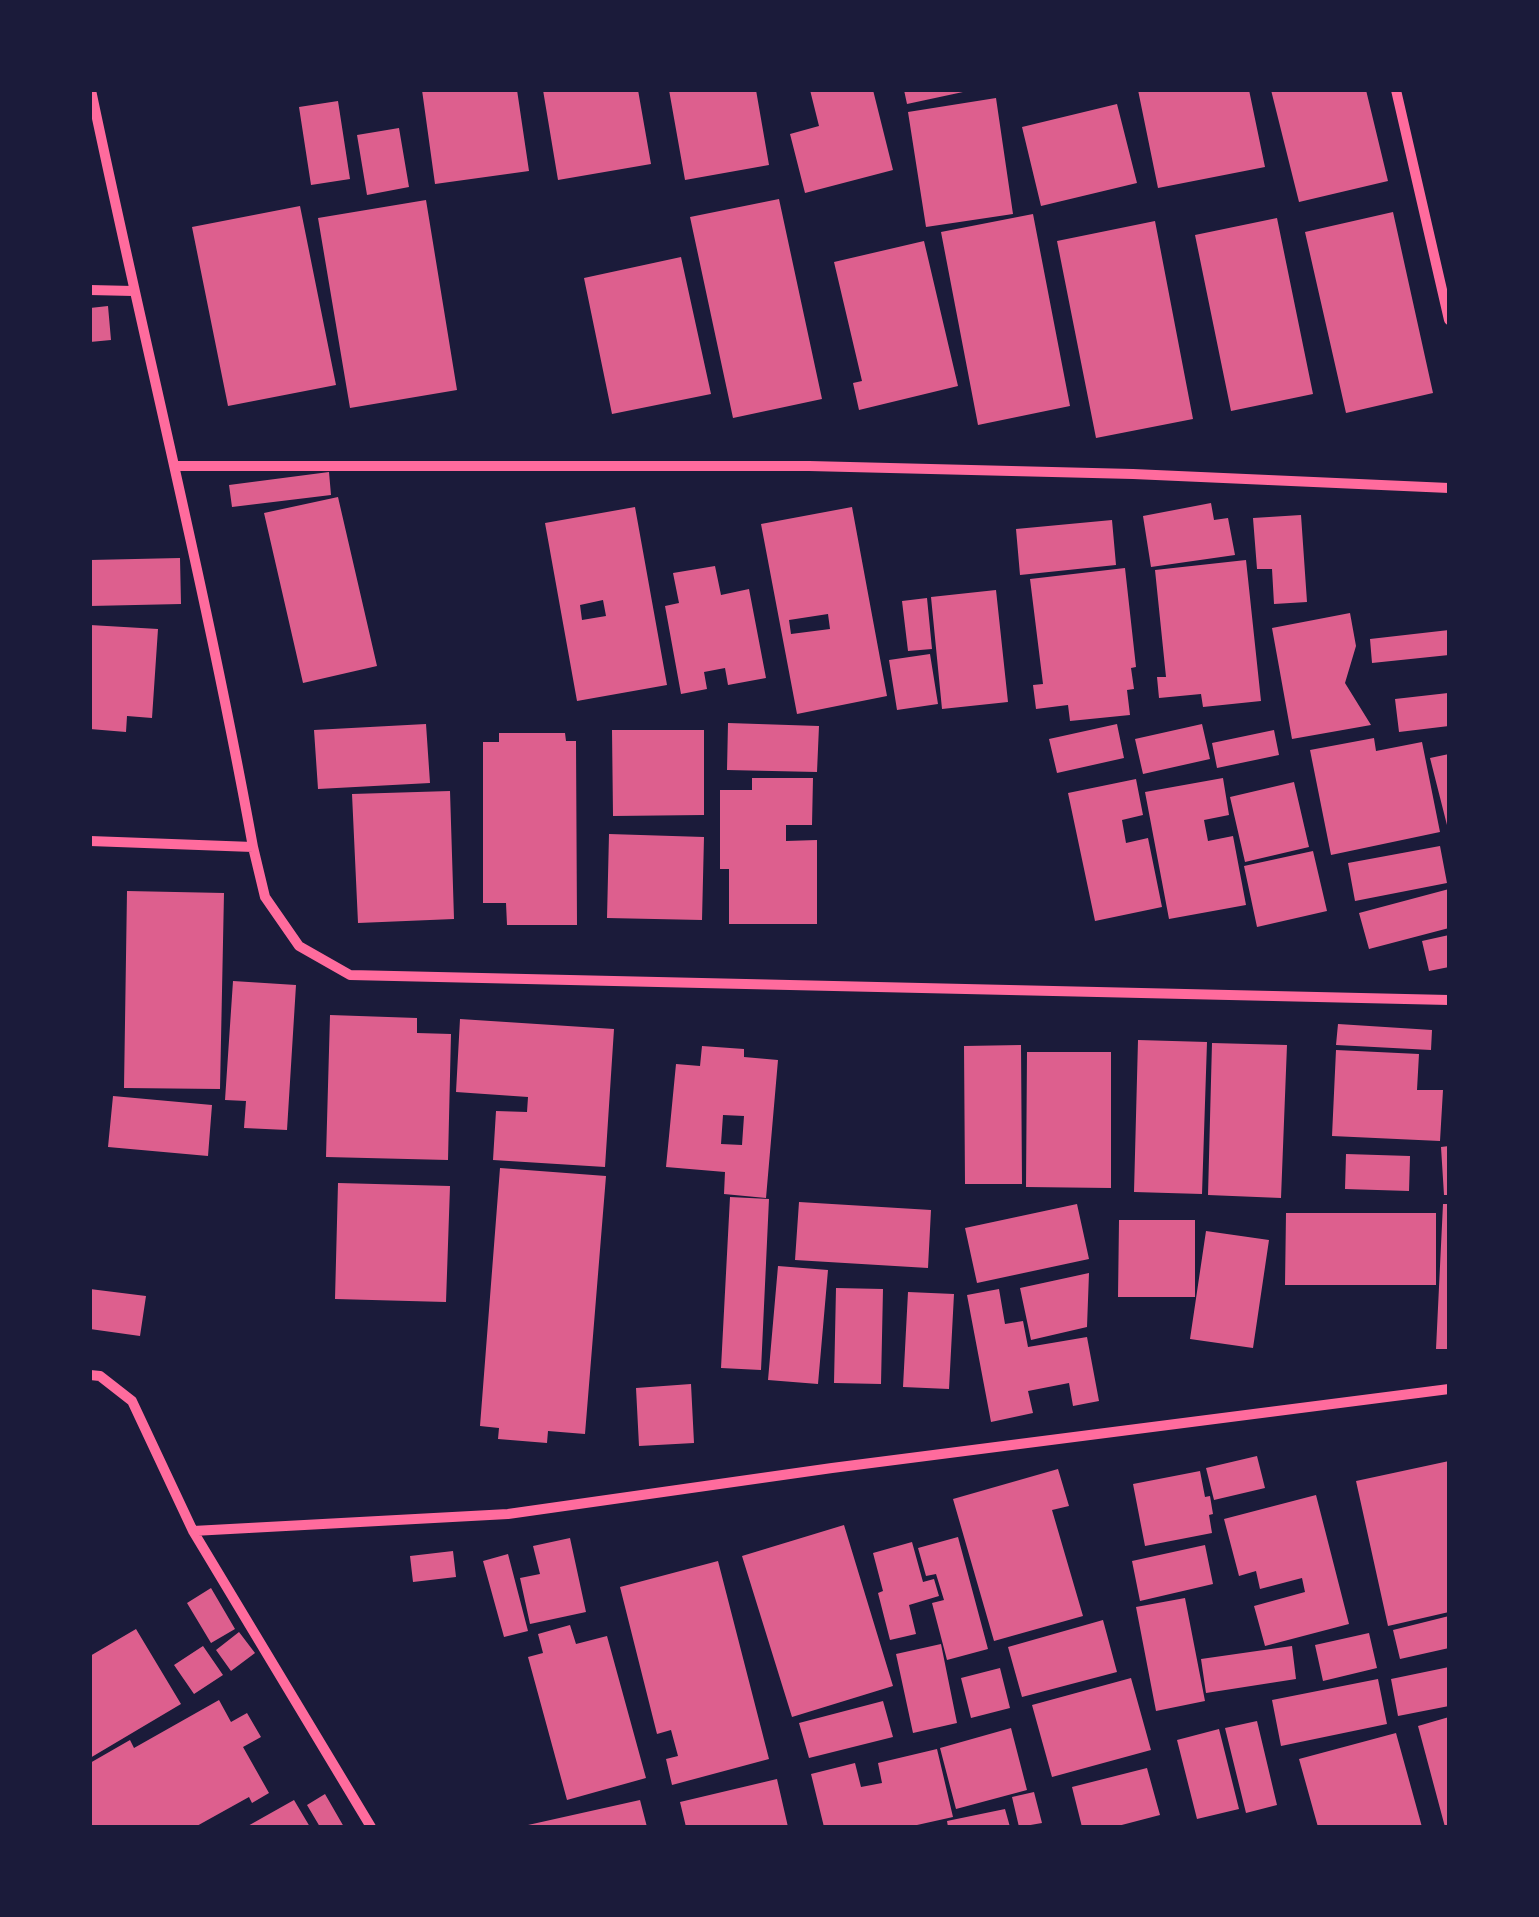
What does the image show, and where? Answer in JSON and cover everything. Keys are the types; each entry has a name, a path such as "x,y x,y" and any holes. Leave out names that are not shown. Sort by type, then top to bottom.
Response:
{"street":[{"path":"90,90 133,291 177,466 265,897 298,946 350,975 1449,1000"},
{"path":"1396,90 1449,320"},
{"path":"90,290 133,291"},
{"path":"177,466 810,466 1133,474 1449,488"},
{"path":"90,840 253,847"},
{"path":"90,1374 100,1376 132,1400 193,1531 371,1827"},
{"path":"193,1531 508,1514 1449,1389"}],"building":[{"path":"422,90 517,90 529,171 435,184"},
{"path":"543,90 638,90 651,164 558,180"},
{"path":"669,90 756,90 769,165 685,180"},
{"path":"810,90 873,90 893,170 805,193 790,134 819,126"},
{"path":"904,90 963,90 963,92 907,104"},
{"path":"1138,90 1249,90 1265,167 1158,188"},
{"path":"1271,90 1366,90 1388,181 1299,202"},
{"path":"996,98 1013,214 926,227 908,112"},
{"path":"338,101 350,179 311,185 299,107"},
{"path":"1117,104 1137,183 1041,206 1022,127"},
{"path":"399,128 409,187 367,195 357,135"},
{"path":"779,199 822,399 733,418 690,217"},
{"path":"426,200 457,390 350,408 318,218"},
{"path":"300,206 336,385 228,406 192,227"},
{"path":"1393,212 1433,393 1346,413 1305,232"},
{"path":"1033,214 1070,406 978,425 941,232"},
{"path":"1277,218 1313,394 1231,411 1195,235"},
{"path":"1155,221 1193,419 1096,438 1057,241"},
{"path":"924,241 958,386 859,410 853,383 862,381 834,262"},
{"path":"681,257 711,394 612,414 584,278"},
{"path":"108,306 111,340 90,342 90,308"},
{"path":"329,472 331,495 232,507 229,485"},
{"path":"338,497 377,666 303,683 264,513"},
{"path":"1211,503 1214,520 1228,518 1235,555 1151,567 1143,516"},
{"path":"635,507 667,685 577,701 545,523","holes":["603,600 606,616 582,620 580,605"]},
{"path":"852,507 887,696 797,714 761,524","holes":["828,614 830,629 791,634 789,620"]},
{"path":"1301,515 1307,602 1274,604 1272,569 1257,569 1253,518"},
{"path":"1112,520 1116,565 1020,575 1016,529"},
{"path":"180,558 181,604 90,606 90,560"},
{"path":"1246,560 1261,701 1203,707 1201,694 1159,698 1157,677 1166,677 1155,570"},
{"path":"715,566 721,595 749,589 766,678 728,685 725,668 704,672 707,689 681,694 665,606 679,603 673,573"},
{"path":"1125,568 1136,667 1131,668 1134,689 1127,690 1130,715 1070,721 1068,705 1036,709 1033,685 1043,684 1030,579"},
{"path":"996,590 1008,702 942,709 931,597"},
{"path":"927,598 932,649 908,651 902,601"},
{"path":"1350,613 1356,646 1345,683 1371,725 1292,739 1272,628"},
{"path":"90,625 158,629 152,718 127,716 126,732 90,729"},
{"path":"1449,630 1449,655 1372,663 1370,639"},
{"path":"930,654 938,704 897,710 889,660"},
{"path":"1448,693 1449,726 1399,732 1395,699"},
{"path":"728,723 819,726 817,772 727,770"},
{"path":"426,724 430,783 318,789 314,730"},
{"path":"1117,724 1124,758 1057,773 1049,739"},
{"path":"1202,724 1210,759 1143,774 1135,739"},
{"path":"612,730 704,730 704,815 613,816"},
{"path":"1274,730 1279,755 1217,768 1212,743"},
{"path":"499,733 565,733 566,741 576,741 577,925 507,925 506,903 483,903 483,742 499,742"},
{"path":"1374,738 1376,751 1422,742 1440,832 1331,855 1310,750"},
{"path":"1449,754 1449,829 1448,829 1430,758"},
{"path":"752,778 813,778 812,825 786,825 786,841 817,840 817,924 729,924 729,869 720,869 720,790 752,790"},
{"path":"1223,778 1229,815 1204,820 1208,841 1233,836 1246,905 1169,919 1145,792"},
{"path":"1136,779 1143,815 1122,820 1126,843 1148,838 1162,907 1095,921 1068,793"},
{"path":"1294,782 1309,847 1245,862 1230,797"},
{"path":"450,791 454,919 358,923 352,794"},
{"path":"609,834 704,837 702,920 607,918"},
{"path":"1440,846 1447,883 1355,901 1348,863"},
{"path":"1313,851 1327,911 1257,927 1244,866"},
{"path":"1449,889 1449,928 1369,949 1359,913"},
{"path":"127,891 224,893 220,1089 124,1088"},
{"path":"1449,935 1449,967 1429,971 1422,941"},
{"path":"233,981 296,985 287,1130 244,1128 246,1101 225,1100"},
{"path":"330,1015 417,1018 417,1033 451,1034 448,1160 326,1157"},
{"path":"460,1019 614,1029 605,1167 493,1160 496,1111 527,1112 528,1097 456,1092"},
{"path":"1338,1024 1432,1030 1431,1050 1336,1045"},
{"path":"1138,1040 1207,1042 1202,1194 1134,1192"},
{"path":"1212,1043 1287,1045 1281,1198 1208,1195"},
{"path":"1021,1045 1022,1184 965,1184 964,1046"},
{"path":"702,1046 744,1049 744,1057 778,1060 766,1198 724,1194 725,1172 666,1167 676,1064 700,1066","holes":["723,1115 744,1116 742,1145 721,1144"]},
{"path":"1336,1050 1419,1054 1417,1090 1443,1090 1440,1141 1332,1136"},
{"path":"1027,1052 1111,1052 1111,1188 1026,1187"},
{"path":"113,1096 212,1105 208,1156 108,1147"},
{"path":"1449,1146 1449,1195 1444,1195 1441,1147"},
{"path":"1346,1154 1410,1156 1409,1191 1345,1189"},
{"path":"500,1168 606,1176 585,1434 548,1431 547,1443 498,1439 499,1428 480,1426"},
{"path":"338,1183 450,1186 446,1302 335,1299"},
{"path":"730,1197 769,1199 761,1370 721,1368"},
{"path":"799,1202 931,1210 928,1268 795,1260"},
{"path":"1077,1204 1089,1259 977,1283 965,1228"},
{"path":"1443,1204 1449,1204 1449,1349 1436,1349"},
{"path":"1286,1213 1436,1213 1436,1285 1285,1285"},
{"path":"1119,1220 1195,1220 1195,1297 1118,1297"},
{"path":"1206,1231 1269,1240 1253,1348 1190,1339"},
{"path":"778,1266 828,1270 818,1384 768,1380"},
{"path":"1089,1273 1087,1327 1031,1340 1020,1288"},
{"path":"836,1288 883,1289 881,1384 834,1383"},
{"path":"90,1289 146,1296 140,1336 90,1329"},
{"path":"999,1289 1005,1324 1023,1321 1028,1347 1087,1337 1099,1401 1073,1406 1069,1383 1028,1391 1033,1413 991,1422 967,1295"},
{"path":"908,1292 954,1294 949,1389 903,1387"},
{"path":"691,1384 694,1443 639,1446 636,1388"},
{"path":"1257,1456 1265,1488 1214,1500 1206,1468"},
{"path":"1449,1461 1449,1612 1388,1626 1356,1481"},
{"path":"1058,1469 1069,1506 1052,1510 1083,1616 994,1641 953,1499"},
{"path":"1200,1471 1205,1497 1210,1496 1212,1533 1145,1546 1133,1484"},
{"path":"1316,1495 1349,1624 1265,1646 1254,1606 1305,1592 1302,1578 1260,1589 1256,1571 1239,1576 1224,1519"},
{"path":"844,1525 893,1686 792,1717 742,1556"},
{"path":"958,1537 988,1649 947,1660 932,1603 944,1600 936,1574 926,1576 918,1548"},
{"path":"570,1538 586,1612 530,1624 520,1578 540,1574 533,1546"},
{"path":"912,1542 923,1582 934,1579 939,1596 909,1605 916,1634 890,1640 873,1553"},
{"path":"1205,1545 1213,1584 1140,1601 1132,1561"},
{"path":"453,1551 456,1577 413,1582 410,1556"},
{"path":"508,1554 528,1631 504,1637 483,1561"},
{"path":"718,1561 769,1759 672,1785 666,1759 678,1756 671,1730 657,1734 620,1587"},
{"path":"211,1588 235,1629 211,1643 187,1603"},
{"path":"1185,1598 1205,1701 1156,1711 1136,1607"},
{"path":"1449,1616 1449,1648 1400,1659 1393,1630"},
{"path":"1103,1620 1117,1672 1022,1697 1008,1647"},
{"path":"570,1625 576,1644 607,1636 646,1778 567,1800 528,1657 543,1653 538,1634"},
{"path":"136,1629 181,1704 90,1758 90,1656"},
{"path":"239,1632 255,1653 231,1671 216,1650"},
{"path":"1369,1633 1377,1668 1323,1681 1315,1645"},
{"path":"941,1644 957,1723 913,1733 896,1654"},
{"path":"203,1646 223,1675 194,1694 174,1665"},
{"path":"1292,1646 1296,1679 1206,1693 1201,1659"},
{"path":"1449,1667 1449,1706 1398,1716 1391,1679"},
{"path":"1000,1668 1010,1708 971,1718 961,1678"},
{"path":"1131,1678 1151,1750 1052,1777 1032,1705"},
{"path":"1378,1679 1387,1724 1281,1746 1272,1700"},
{"path":"219,1700 231,1722 247,1713 261,1737 243,1747 269,1793 252,1803 249,1797 195,1827 90,1827 90,1763 130,1740 134,1748"},
{"path":"883,1701 893,1737 809,1758 799,1723"},
{"path":"1449,1717 1449,1827 1445,1827 1418,1726"},
{"path":"1257,1721 1277,1805 1246,1813 1225,1728"},
{"path":"1011,1728 1027,1790 956,1809 940,1748"},
{"path":"1219,1729 1239,1809 1197,1819 1177,1740"},
{"path":"1396,1733 1422,1827 1318,1827 1299,1759"},
{"path":"937,1749 953,1817 908,1827 824,1827 811,1774 855,1763 861,1787 882,1783 878,1763"},
{"path":"1147,1768 1160,1815 1114,1827 1082,1827 1072,1787"},
{"path":"777,1779 788,1827 686,1827 680,1802"},
{"path":"1034,1792 1042,1823 1019,1827 1012,1797"},
{"path":"325,1794 344,1827 320,1827 307,1805"},
{"path":"294,1800 310,1827 246,1827"},
{"path":"640,1800 647,1827 528,1827 528,1825"},
{"path":"1005,1809 1010,1827 948,1827 947,1821"}]}
